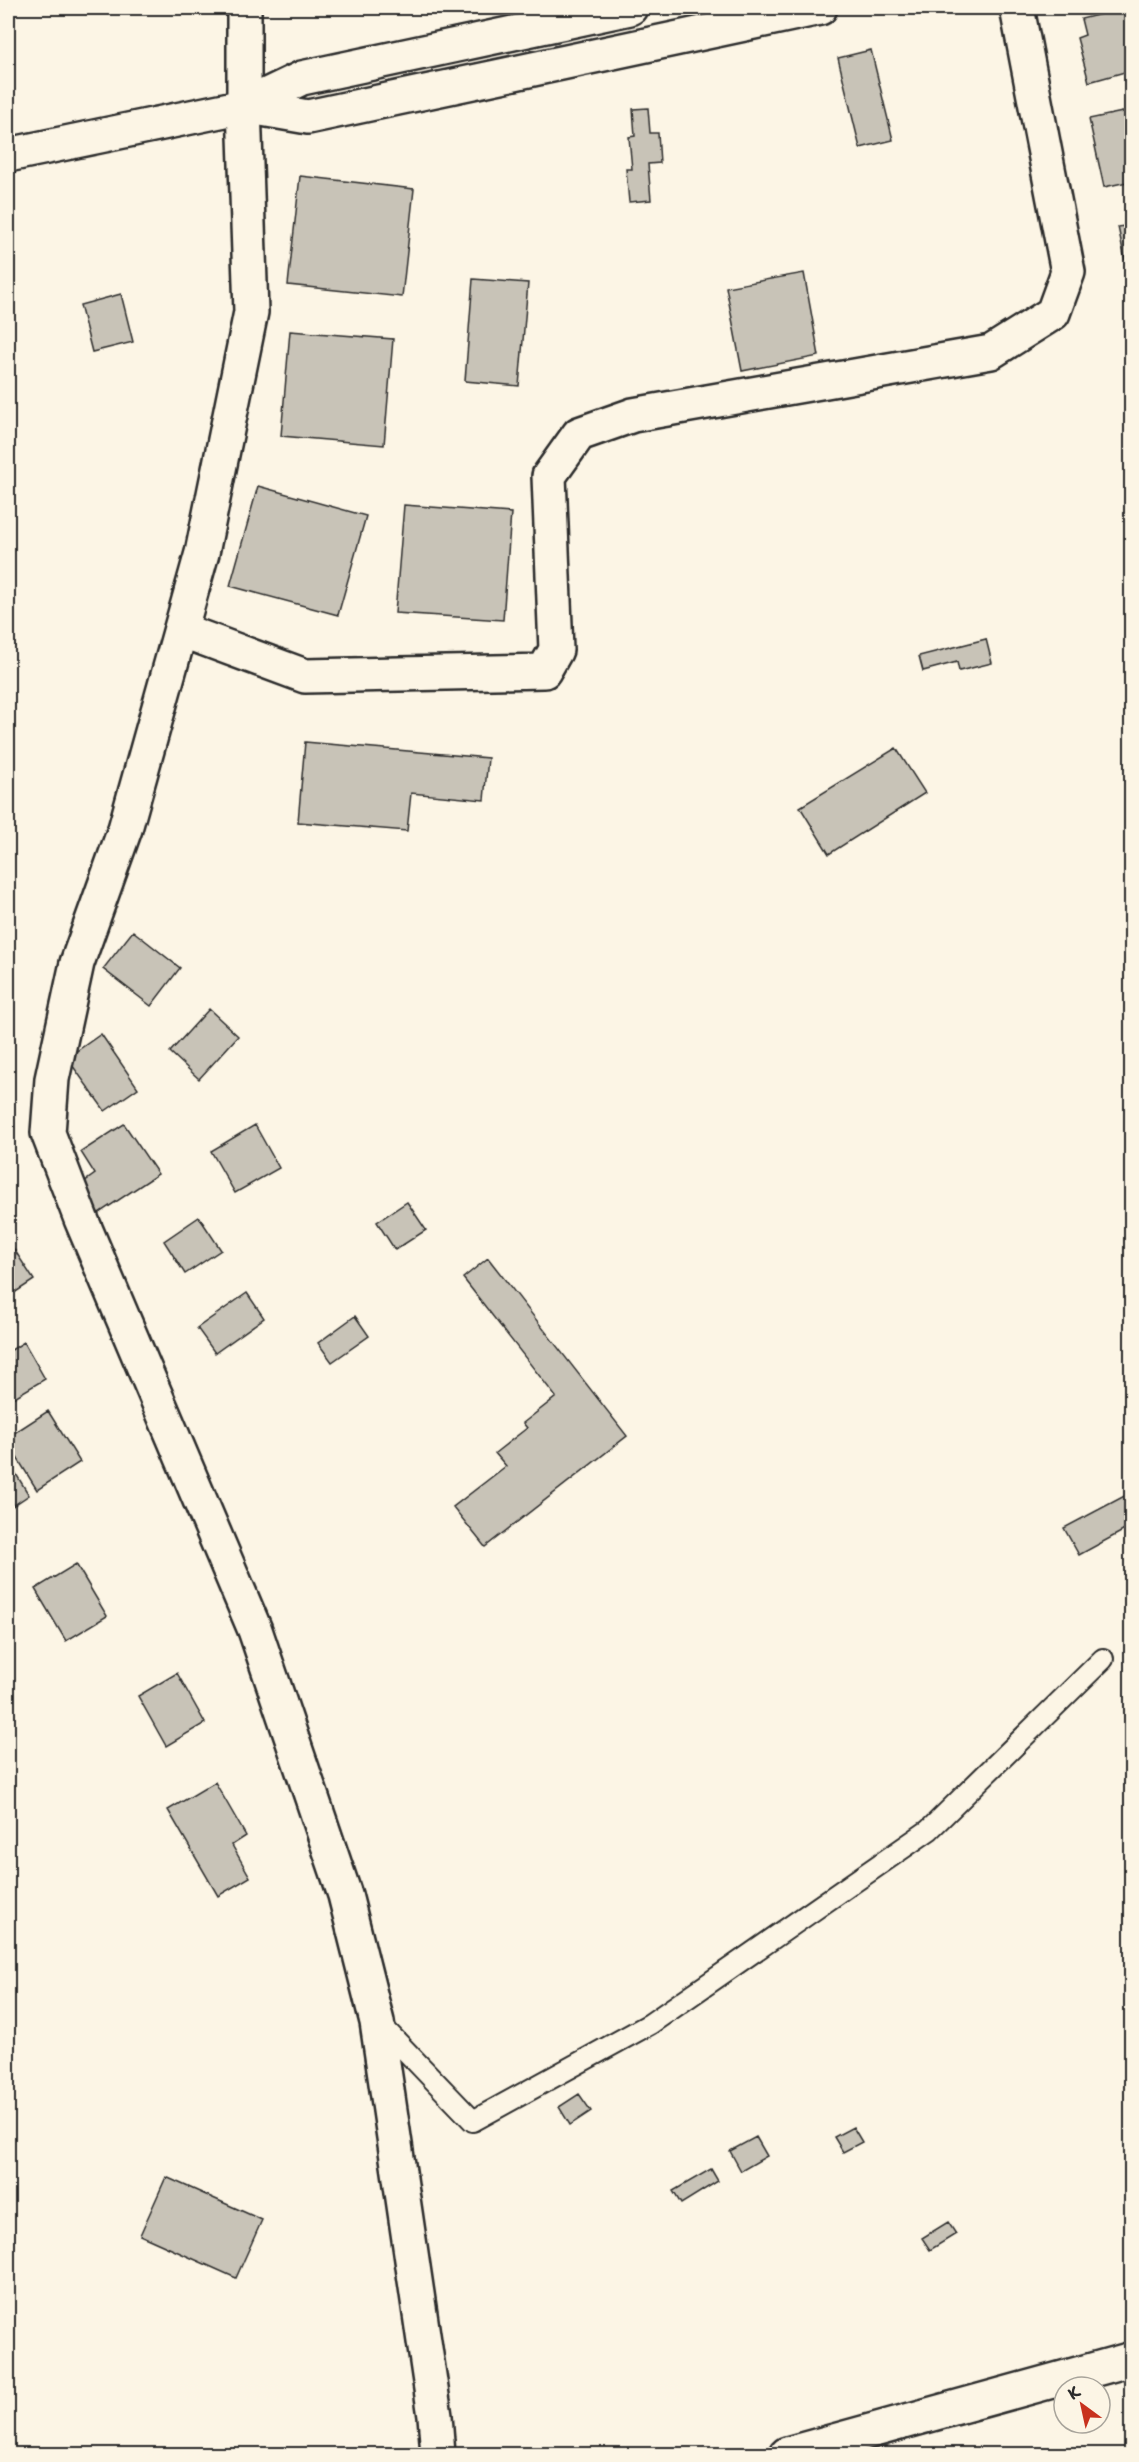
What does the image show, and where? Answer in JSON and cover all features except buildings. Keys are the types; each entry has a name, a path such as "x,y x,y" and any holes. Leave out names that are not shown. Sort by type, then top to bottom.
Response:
{"street":[{"path":"244,8 244,106 251,312 202,553 125,829 77,963 52,1079 48,1133 81,1219 255,1630 345,1896 377,2022 433,2404 438,2454"},
{"path":"8,156 244,106 302,78 630,8"},
{"path":"244,106 308,117 820,8"},
{"path":"181,630 305,676 544,671 556,650 549,476 579,434 633,415 991,352 1053,313 1068,272 1017,8"},
{"path":"787,2454 1131,2359"}],"lane":[{"path":"377,2022 473,2121 650,2024 929,1830 1102,1659"}]}
